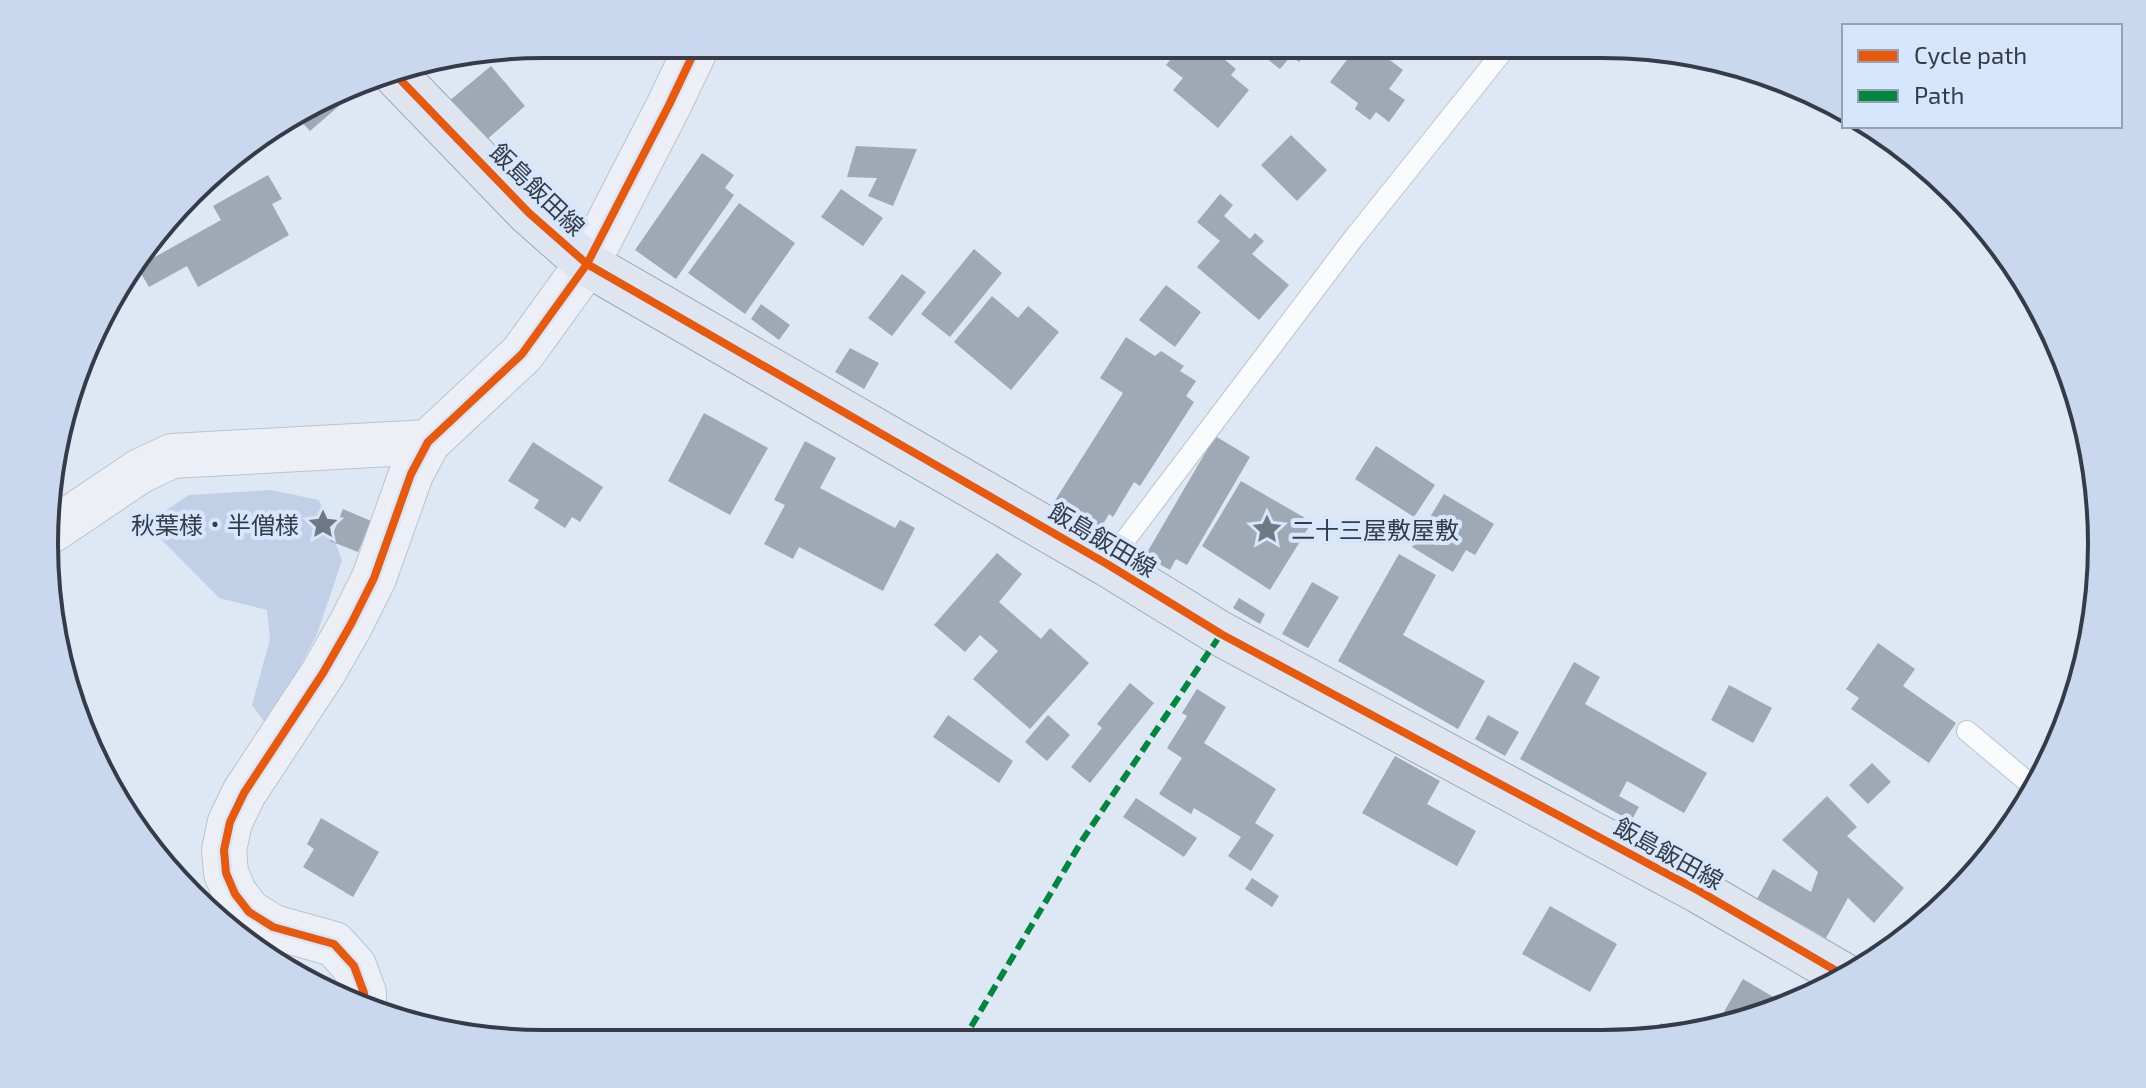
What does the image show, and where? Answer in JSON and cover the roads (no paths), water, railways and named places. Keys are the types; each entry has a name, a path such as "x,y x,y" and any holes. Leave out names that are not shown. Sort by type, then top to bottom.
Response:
{"main road":[{"name":"飯島飯田線","path":"401,80 529,213 587,264 1107,564 1221,634 1699,891 1835,970"}],"street":[{"path":"364,995 354,966 334,944 273,927 249,912 235,894 226,873 224,850 230,822 244,793 323,673 351,624 374,578 411,474 428,442 522,354 587,264 691,58"},
{"path":"59,526 140,471 172,456 428,442"}],"lane":[{"path":"1107,564 1353,239 1498,58"},
{"path":"1967,731 2026,781"}],"place":[{"name":"秋葉様・半僧様","path":"323,524"},
{"name":"二十三屋敷屋敷","path":"1267,529"}]}
